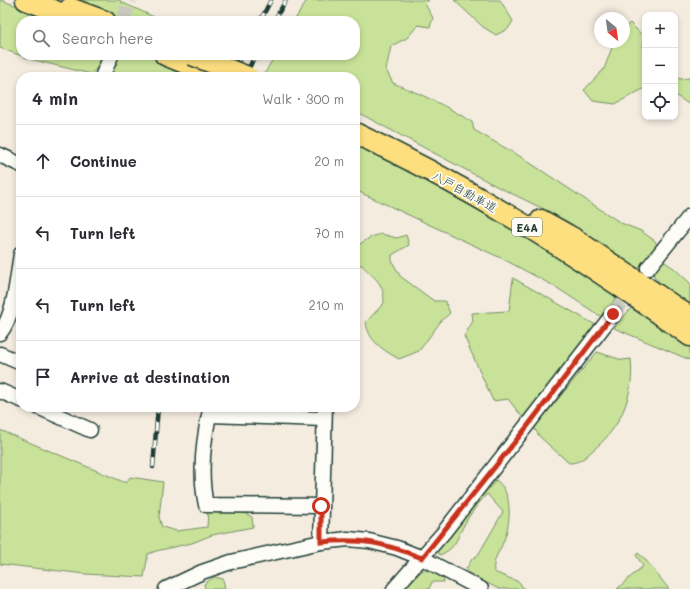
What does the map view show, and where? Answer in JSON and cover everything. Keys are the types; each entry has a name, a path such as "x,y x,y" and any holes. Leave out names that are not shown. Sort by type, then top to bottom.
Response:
{"highway":[{"path":"26,0 77,16"},
{"path":"50,0 78,16"},
{"path":"177,60 207,72"},
{"path":"205,60 235,72"},
{"name":"八戸自動車道","path":"360,124 433,160 575,239 690,317"},
{"name":"八戸自動車道","path":"360,136 473,195 560,246 690,336"}],"street":[{"path":"104,72 109,60"},
{"path":"0,155 16,163"},
{"path":"648,268 690,216"},
{"path":"0,333 6,326 11,311 16,282"},
{"path":"394,589 422,558 502,459 613,314"},
{"path":"0,354 16,361"},
{"path":"0,391 16,398"},
{"path":"49,412 90,430"},
{"path":"321,506 206,505 203,493 205,447 209,415 325,413 321,542"},
{"path":"166,589 202,572 231,562 321,542 348,539 369,541 397,548 422,558 481,589"}],"green space":[{"path":"0,0 48,16 16,16 16,54 0,48"},
{"path":"72,0 120,0 121,2 152,16 115,16"},
{"path":"307,0 429,0 425,4 433,18 430,27 418,25 407,38 391,46 386,70 393,83 414,91 463,116 472,122 474,130 521,157 621,223 641,231 655,241 658,247 655,255 675,269 690,283 690,304 662,285 657,280 652,270 644,265 636,269 609,252 602,245 570,223 498,187 360,114 360,72 266,72 272,60 360,60 360,16 297,16"},
{"path":"454,0 500,0 513,21 508,29 496,35 483,27"},
{"path":"630,23 642,35 642,90 615,104 593,101 584,90 604,69 612,48 630,48"},
{"path":"34,60 100,60 93,72 83,72"},
{"path":"116,60 162,60 189,72 113,72"},
{"path":"678,78 690,78 690,105 678,97"},
{"path":"360,144 433,181 586,274 616,297 603,318 554,286 503,259 360,192"},
{"path":"381,234 397,238 406,235 409,245 392,255 392,261 400,276 434,301 445,301 450,313 441,321 419,351 399,359 377,344 367,329 366,322 384,303 384,296 378,281 362,265 360,265 360,244 371,237"},
{"path":"513,278 594,324 595,329 523,418 508,399 493,401 464,336 473,321 472,313 509,311"},
{"path":"631,308 690,347 690,360 614,328"},
{"path":"597,352 622,360 631,359 631,385 628,398 618,422 602,442 582,460 569,463 540,437 534,428"},
{"path":"0,430 126,483 130,477 163,482 159,517 162,527 177,531 207,527 208,511 240,511 252,517 253,527 212,535 192,543 148,554 144,577 85,574 0,564"},
{"path":"496,480 502,485 508,500 509,516 506,533 494,563 494,572 519,582 524,589 499,589 471,575 466,569 472,559 478,555 503,512 487,494 468,518 457,540 449,550 440,555 436,550"},
{"path":"638,553 644,558 669,589 617,589 643,566 636,555"},
{"path":"423,570 430,571 443,578 444,582 432,582 429,589 402,589"},
{"path":"214,577 223,579 225,589 205,589 204,584"}],"tunnel":[{"path":"125,16 130,0"},
{"path":"613,314 635,285"}],"railway":[{"path":"263,16 271,0"},
{"path":"277,16 286,0"},
{"path":"233,72 239,60"},
{"path":"247,72 253,60"},
{"path":"153,467 158,412"}],"route":[{"path":"321,506 321,542 348,539 369,541 397,548 422,558 526,428 613,314"}]}
